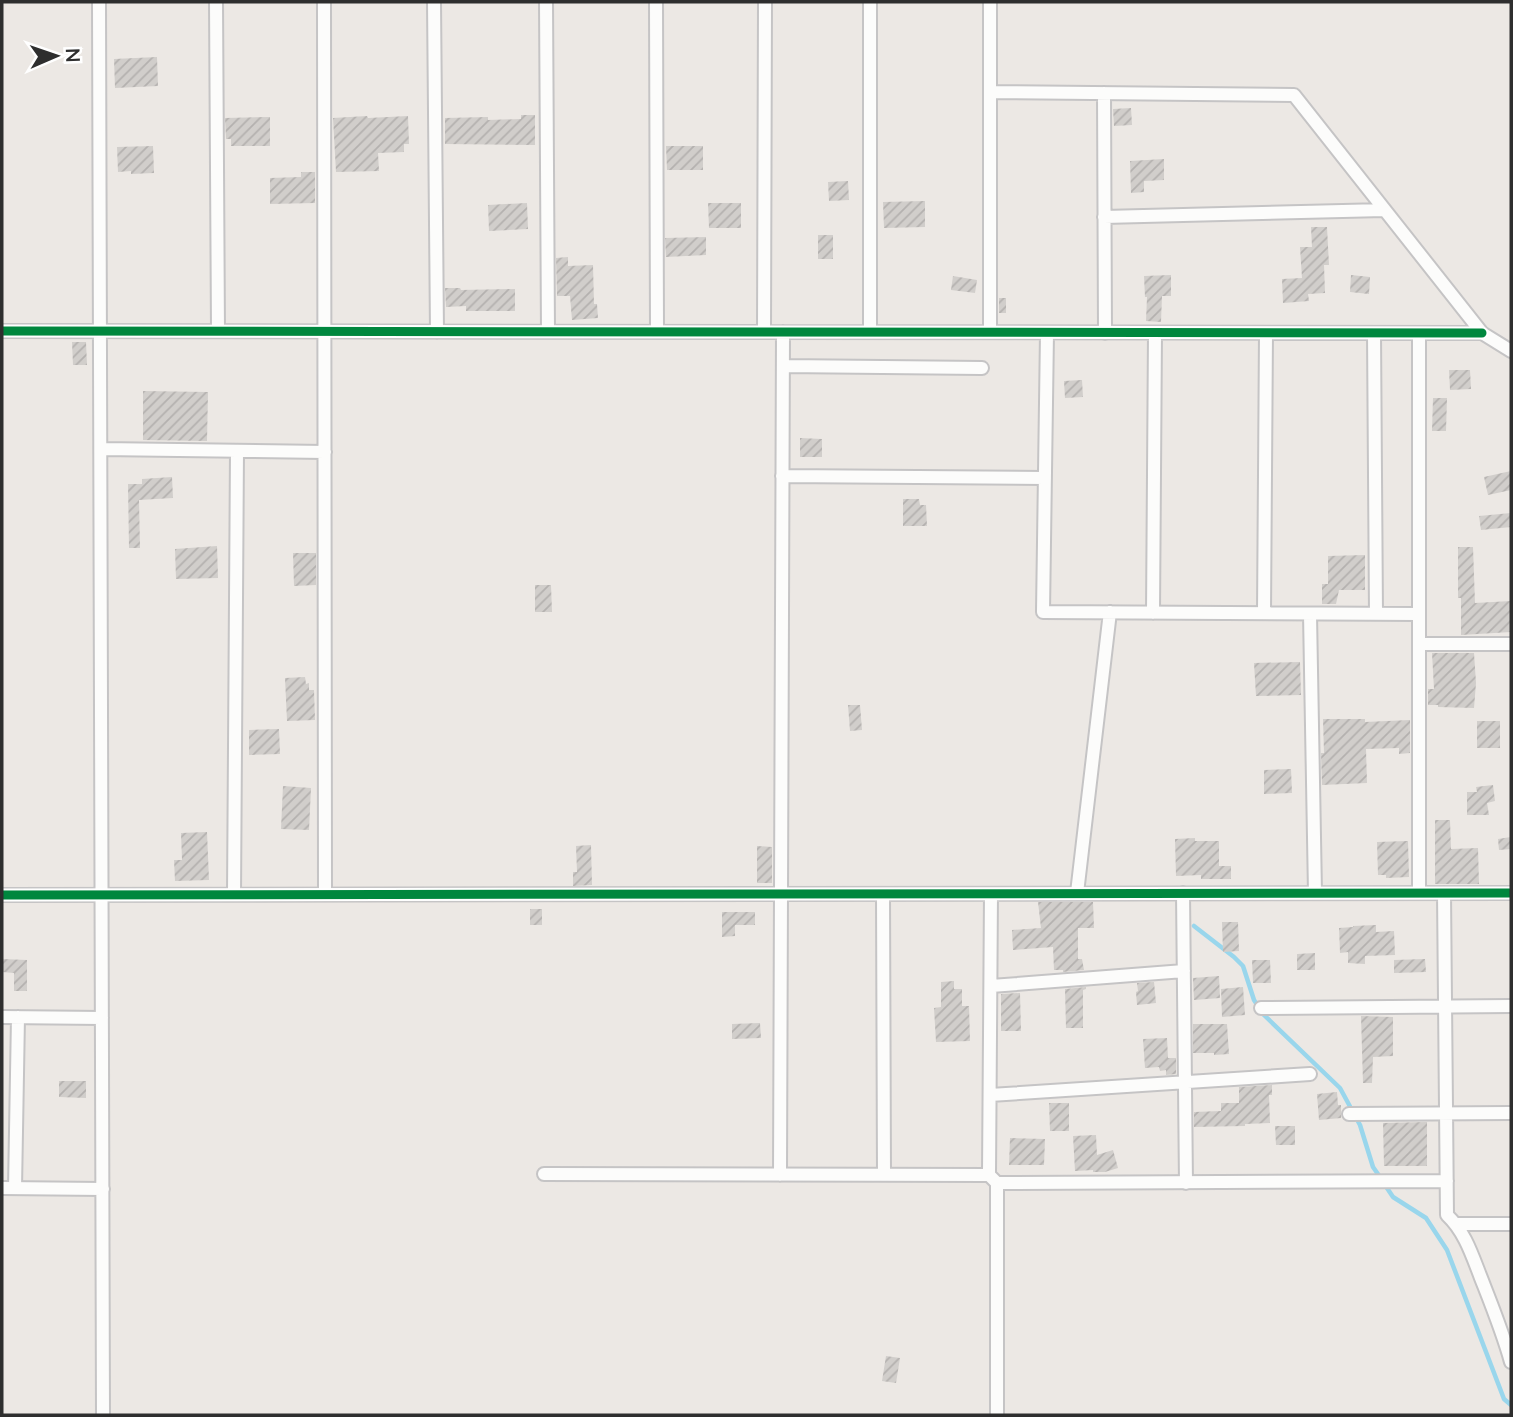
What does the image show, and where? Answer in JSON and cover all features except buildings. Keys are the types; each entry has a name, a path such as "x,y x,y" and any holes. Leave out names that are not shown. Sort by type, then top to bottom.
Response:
{"street":[{"path":"99,2 103,1415"},
{"path":"216,2 218,331"},
{"path":"324,2 325,894"},
{"path":"434,2 437,332"},
{"path":"546,2 548,332"},
{"path":"656,2 657,332"},
{"path":"764,332 765,2"},
{"path":"870,2 870,332"},
{"path":"989,2 990,332"},
{"path":"990,92 1294,95 1482,333 1511,351"},
{"path":"1104,93 1105,333"},
{"path":"1104,217 1384,210"},
{"path":"2,331 1482,333"},
{"path":"780,1175 783,332"},
{"path":"1048,332 1043,612 1419,614"},
{"path":"1153,613 1155,333"},
{"path":"1264,613 1266,333"},
{"path":"1374,333 1376,614"},
{"path":"1419,333 1419,893"},
{"path":"783,366 982,369"},
{"path":"100,449 325,452"},
{"path":"234,895 237,451"},
{"path":"782,476 1045,478"},
{"path":"1077,894 1110,612"},
{"path":"1310,614 1315,893"},
{"path":"1419,643 1511,644"},
{"path":"1184,893 1186,1183"},
{"path":"1444,893 1447,1214 1457,1224 1467,1243 1507,1331 1511,1362"},
{"path":"2,895 1511,893"},
{"path":"883,894 884,1175"},
{"path":"992,894 990,1095 997,1415"},
{"path":"991,986 1184,971"},
{"path":"1261,1008 1511,1006"},
{"path":"2,1017 102,1017"},
{"path":"16,1188 18,1017"},
{"path":"990,1095 1310,1074"},
{"path":"1349,1114 1511,1113"},
{"path":"544,1174 884,1175 1186,1183 1447,1181"},
{"path":"2,1188 103,1189"},
{"path":"1457,1224 1511,1224"}],"waterway":[{"path":"1194,926 1243,966 1254,1000 1264,1015 1340,1088 1360,1125 1373,1167 1380,1177"},
{"path":"1385,1185 1393,1197 1426,1218 1447,1250 1504,1399 1511,1405"}],"cycle path":[{"path":"2,331 1482,333"},
{"path":"2,895 1511,893"}]}
